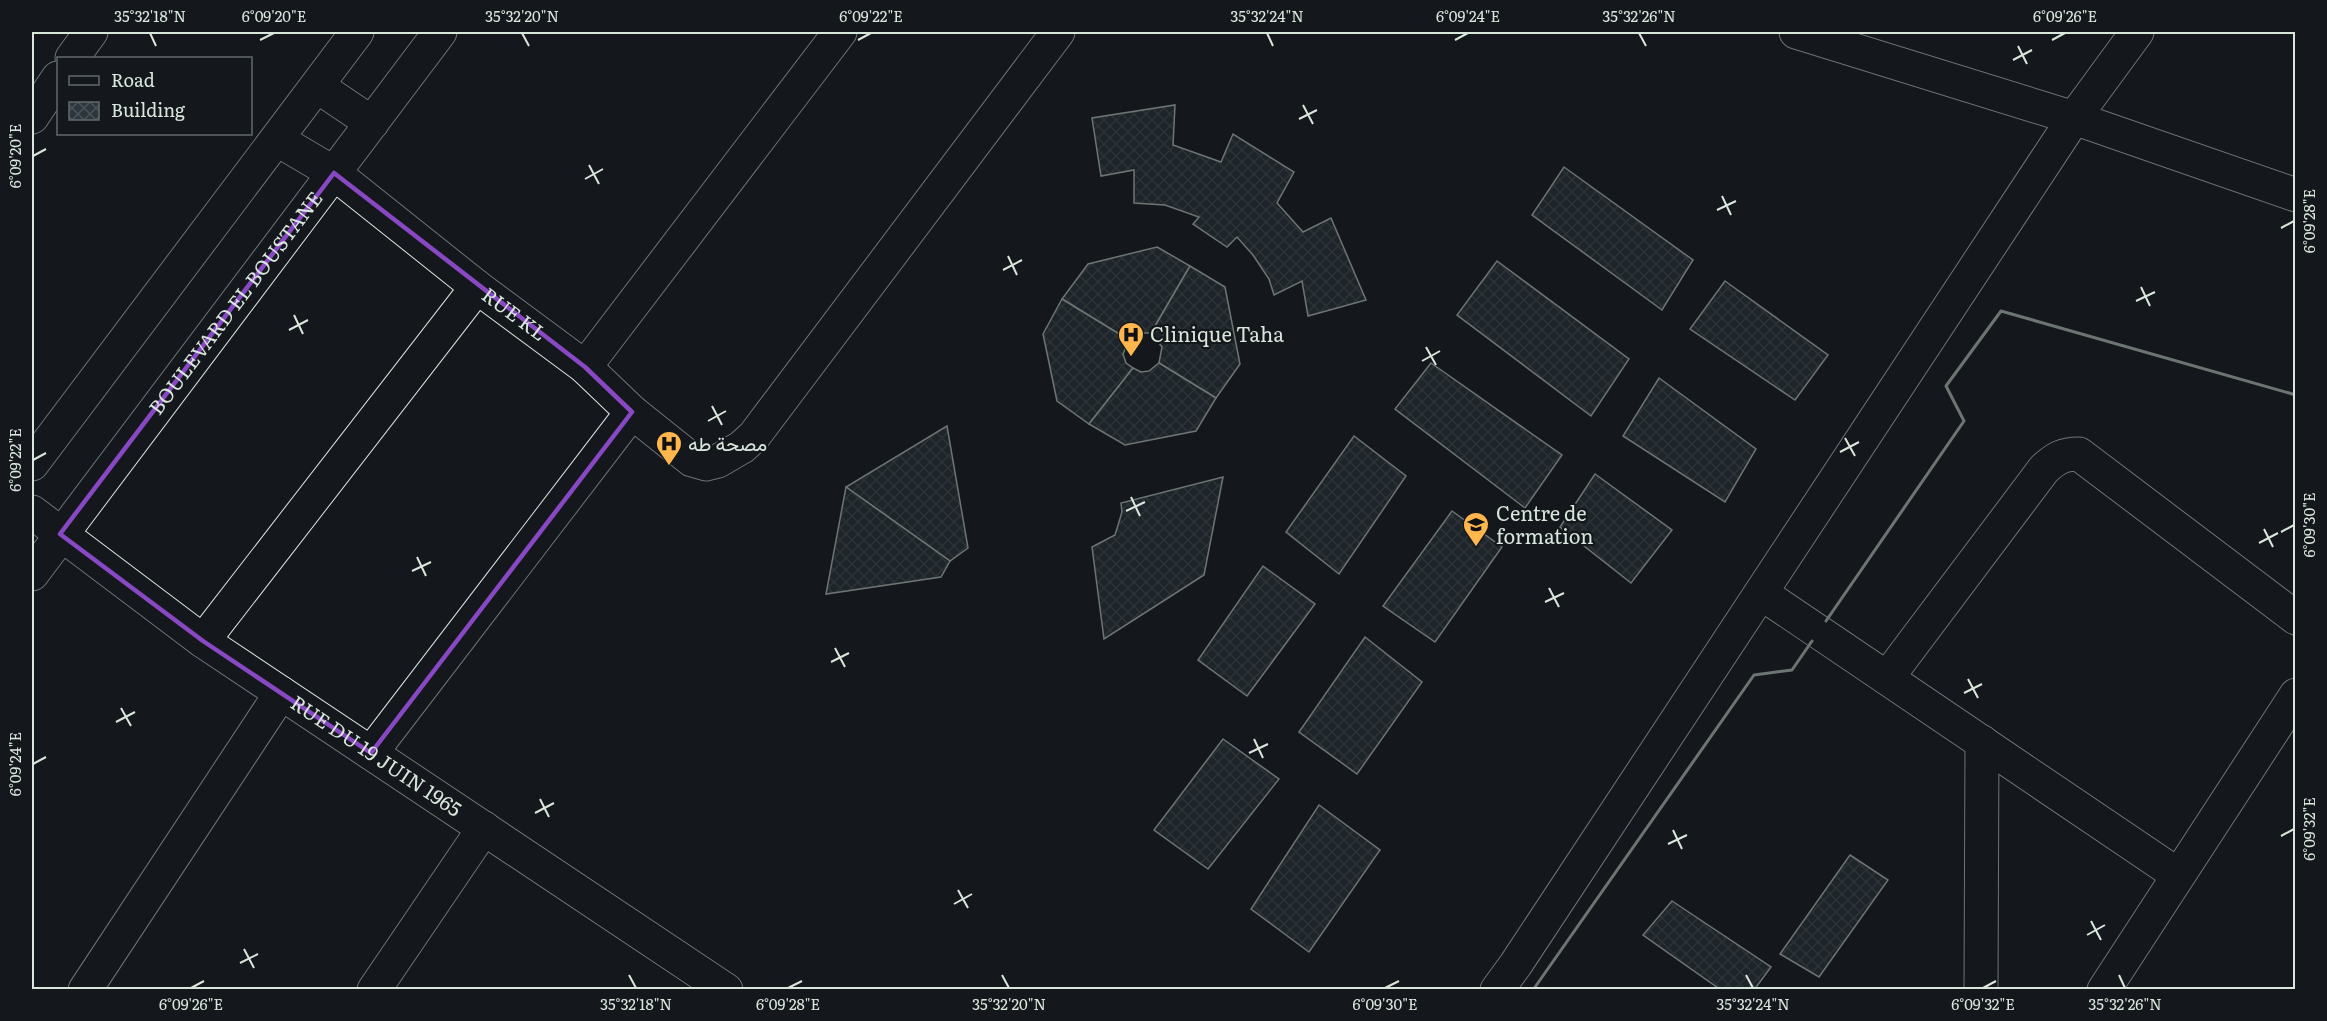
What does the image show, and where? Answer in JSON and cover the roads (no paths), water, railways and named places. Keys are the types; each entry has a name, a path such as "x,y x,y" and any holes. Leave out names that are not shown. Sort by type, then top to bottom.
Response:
{"street":[{"path":"73,57 91,32"},
{"path":"32,464 357,32"},
{"name":"BOULEVARD EL BOUSTANE","path":"32,574 440,32"},
{"path":"585,367 840,32"},
{"name":"RUE KL","path":"278,140 334,173 477,287 585,367 632,412 692,460 706,464 718,461 742,447 754,436 1058,32"},
{"path":"1796,32 2074,118 2295,195"},
{"path":"1497,990 2074,118 2137,32"},
{"path":"32,117 47,81"},
{"path":"317,86 372,123"},
{"path":"203,641 477,287"},
{"path":"371,753 632,412"},
{"path":"1887,678 2044,469 2057,458 2067,454 2079,454 2295,618"},
{"name":"RUE DU 19 JUIN 1965","path":"32,512 203,641 722,989"},
{"path":"1761,593 2178,875"},
{"path":"85,990 281,693"},
{"path":"2104,990 2295,695"},
{"path":"1981,990 1982,742"},
{"path":"374,990 484,828"}],"place":[{"name":"Clinique Taha","path":"1131,358"},
{"name":"مصحة طه","path":"669,467"},
{"name":"Centre de formation","path":"1476,548"}]}
